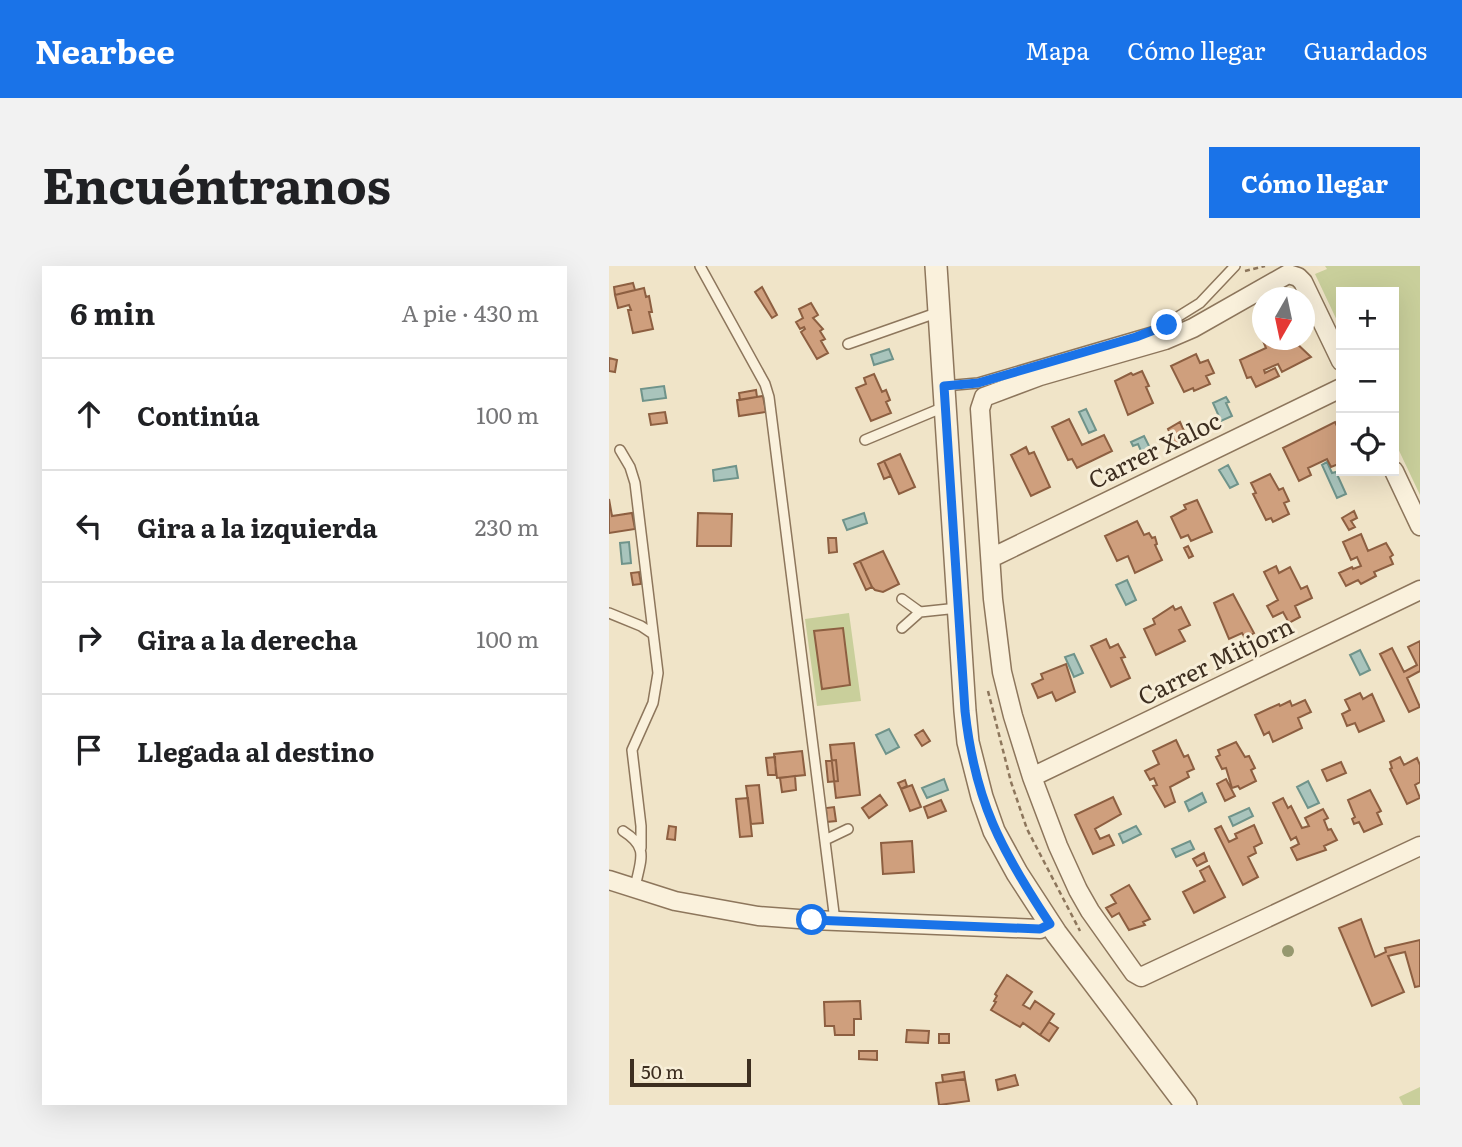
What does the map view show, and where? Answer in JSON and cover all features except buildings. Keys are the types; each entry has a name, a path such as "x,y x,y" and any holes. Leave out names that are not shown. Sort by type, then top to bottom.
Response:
{"street":[{"path":"936,266 965,711 968,741 977,781 987,813 1003,848 1050,924 1187,1105"},
{"path":"1336,351 1303,282 1288,274 1193,328 1165,340 1039,376 986,396 980,404 993,599 1003,672 1032,777 1058,846 1090,911 1134,973 1142,977 1420,846"},
{"name":"Carrer Xaloc","path":"991,558 1336,390"},
{"path":"1396,476 1420,526"},
{"name":"Carrer Mitjorn","path":"1032,777 1420,590"},
{"path":"609,880 675,901 758,916 1040,929 1050,924"}],"lane":[{"path":"700,266 765,384 769,397 835,921"},
{"path":"865,440 944,396 978,383 1155,331 1200,303 1235,266"},
{"path":"848,344 939,312"},
{"path":"619,450 630,467 635,483 658,673 656,694 632,750 641,826 641,848 635,888"},
{"path":"902,599 920,612"},
{"path":"902,628 920,612 958,608"},
{"path":"609,613 653,634"},
{"path":"825,840 848,829"},
{"path":"623,831 636,839 641,848"}],"green space":[{"path":"1325,266 1420,266 1420,495 1399,451 1399,287 1336,287 1336,318 1315,274 1327,269"},
{"path":"849,613 861,701 817,706 805,619"},
{"path":"1420,1087 1420,1105 1403,1105 1399,1097"}],"water":[{"path":"889,349 893,359 874,365 871,355"},
{"path":"664,386 666,398 643,401 641,389"},
{"path":"1226,397 1232,416 1221,421 1213,403"},
{"path":"1086,409 1096,430 1089,433 1079,412"},
{"path":"1144,436 1153,454 1144,458 1138,444 1133,446 1131,442"},
{"path":"1327,462 1332,473 1336,472 1346,494 1337,498 1322,465"},
{"path":"1228,465 1238,484 1230,488 1219,470"},
{"path":"736,466 738,478 714,481 713,470"},
{"path":"864,513 867,523 847,530 843,520"},
{"path":"629,542 631,563 622,564 620,543"},
{"path":"1127,580 1136,600 1126,605 1116,585"},
{"path":"1360,650 1370,670 1360,675 1350,655"},
{"path":"1074,654 1083,673 1074,677 1065,657"},
{"path":"889,729 899,747 886,754 876,735"},
{"path":"944,779 948,790 927,798 922,788"},
{"path":"1308,781 1319,803 1308,808 1297,787"},
{"path":"1202,793 1206,802 1189,811 1185,802"},
{"path":"1249,808 1253,816 1233,826 1229,817"},
{"path":"1136,826 1141,834 1123,843 1119,834"},
{"path":"1190,841 1194,849 1176,857 1172,849"}],"route":[{"path":"812,920 1040,929 1050,924 1003,848 987,813 972,763 965,711 944,386 978,383 1136,337 1167,325"}]}
